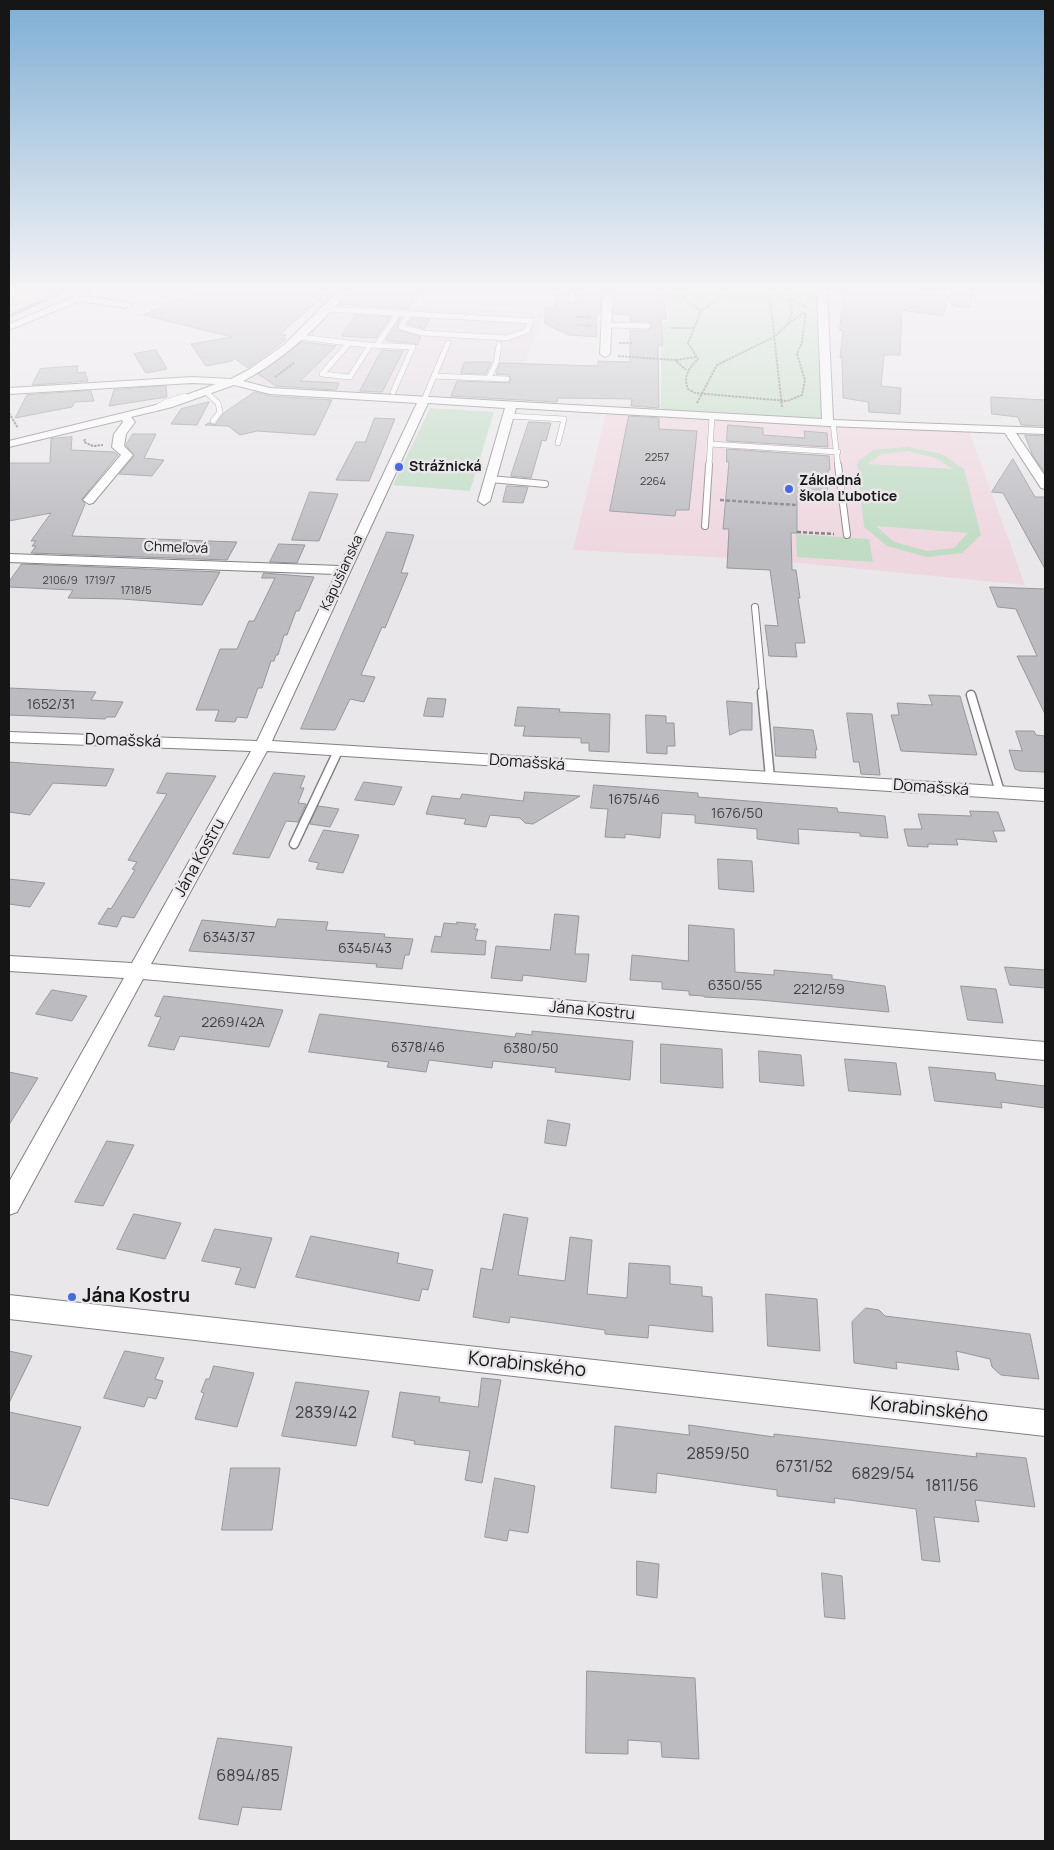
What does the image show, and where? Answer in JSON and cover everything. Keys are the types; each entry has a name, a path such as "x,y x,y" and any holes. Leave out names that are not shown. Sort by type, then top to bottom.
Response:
{"street":[{"path":"9,444 153,410 220,387 243,376"},
{"path":"827,376 830,423"},
{"path":"9,391 160,381 233,382 270,391 424,400 510,410 691,415 830,423 1045,431"},
{"name":"Kapušianska","path":"262,746 424,400"},
{"path":"484,501 510,410"},
{"path":"89,500 127,455 118,446 120,434 129,422 125,416"},
{"path":"1008,429 1045,485"},
{"name":"Chmeľová","path":"9,558 343,570"},
{"name":"Domašská","path":"9,737 262,746 1045,795"},
{"name":"Jána Kostru","path":"9,1204 262,746"},
{"name":"Jána Kostru","path":"9,964 139,971 1045,1051"},
{"name":"Korabinského","path":"9,1307 1045,1423"}],"lane":[{"path":"393,392 400,376"},
{"path":"424,400 434,376"},
{"path":"443,376 506,379"},
{"path":"153,410 166,402 201,390 220,387"},
{"path":"206,392 218,403 220,412 213,421"},
{"path":"510,410 564,420 558,443"},
{"path":"705,526 712,416"},
{"path":"830,423 838,452 847,535"},
{"path":"710,444 838,452"},
{"path":"490,480 545,484"},
{"path":"755,607 770,778"},
{"path":"971,695 1000,792"},
{"path":"294,844 338,751"}],"path":[{"path":"684,376 688,389 701,395 787,401 800,397 806,389 803,376"},
{"path":"691,415 711,376"},
{"path":"778,376 783,420"},
{"path":"88,438 84,442 88,445 101,446 105,444"},
{"path":"706,498 796,506"},
{"path":"797,532 847,535"}],"shaded area":[{"path":"249,376 520,376 510,402 265,390 232,386"},
{"name":"Základná škola Ľubotice","path":"609,409 968,428 1025,585 769,560 573,550 605,417"}],"green space":[{"path":"661,376 826,376 827,423 661,412"},
{"path":"430,408 494,412 470,491 393,485"},
{"path":"907,447 942,454 964,469 981,535 962,553 927,557 887,546 864,527 857,462 874,450","holes":["908,451 936,458 953,469 868,464 881,454","876,526 968,533 954,548 927,551 894,542"]},
{"path":"796,534 869,539 873,562 797,557"}],"building":[{"path":"36,376 86,376 88,381 32,385"},
{"path":"262,376 305,376 300,381 339,383 336,390 276,386"},
{"path":"368,376 390,376 382,392 360,391"},
{"path":"510,376 658,376 659,408 631,406 632,399 558,398 557,402 451,396 457,381 509,383 511,379"},
{"path":"842,376 882,376 881,386 901,388 900,414 869,412 868,402 843,398"},
{"path":"166,386 167,397 109,406 114,390"},
{"path":"91,391 94,401 75,402 72,407 15,418 27,395"},
{"path":"255,392 270,396 332,400 315,435 257,431 240,435 228,426 205,425 209,423 215,425 224,413"},
{"path":"991,397 1045,400 1045,426 1021,425 1018,417 992,414"},
{"path":"209,402 197,425 171,424 181,409"},
{"path":"629,416 659,418 659,429 697,431 689,510 676,510 675,516 610,511"},
{"path":"375,418 395,419 369,481 336,480 356,442 365,442"},
{"path":"529,422 551,423 546,441 542,440 531,478 511,476"},
{"path":"728,425 763,428 763,435 805,438 804,431 827,433 828,447 727,441"},
{"path":"133,434 156,434 144,458 164,460 152,476 119,474 134,456 126,445"},
{"path":"1025,435 1045,436 1045,473 1033,456"},
{"path":"72,437 71,450 114,452 118,455 82,499 85,504 72,536 237,542 227,560 31,553 36,546 32,546 36,541 31,541 51,513 9,521 9,463 50,463 51,439"},
{"path":"727,449 829,456 830,470 828,470 827,499 797,497 797,533 791,533 792,570 796,570 805,643 795,643 797,657 769,656 765,625 778,626 770,570 727,568 729,529 723,529 729,462 727,462"},
{"path":"1013,459 1035,497 1045,497 1045,569 1003,493 992,492"},
{"path":"507,486 528,487 523,503 503,502"},
{"path":"310,492 338,494 319,541 292,540"},
{"path":"387,532 414,535 401,573 408,573 385,628 382,627 361,675 375,677 364,702 350,699 335,730 301,729"},
{"path":"279,544 305,545 297,563 270,562"},
{"path":"22,564 220,572 202,605 122,599 68,598 73,590 9,587 9,582"},
{"path":"264,573 314,577 299,611 296,611 287,635 284,635 278,655 276,655 274,661 271,661 262,688 258,688 247,718 237,717 235,722 215,721 219,710 196,710 220,649 237,649 249,621 254,621 275,578 262,578"},
{"path":"990,587 1045,589 1045,714 1017,656 1037,656 1016,609 998,607"},
{"path":"9,688 96,692 91,700 123,702 115,717 107,717 105,719 9,715"},
{"path":"929,695 960,696 977,755 901,751 891,715 899,715 897,703 932,705"},
{"path":"428,698 446,699 443,717 424,716"},
{"path":"727,701 752,703 752,730 741,730 730,735"},
{"path":"518,707 560,709 559,712 610,714 609,752 589,751 589,743 581,743 581,738 523,736 525,726 515,726"},
{"path":"847,713 872,714 880,775 861,774 859,762 854,762"},
{"path":"646,715 666,716 666,723 674,723 675,746 667,746 667,754 647,753"},
{"path":"774,727 813,730 817,750 815,750 816,758 776,756"},
{"path":"1016,731 1034,731 1036,735 1045,736 1045,772 1015,769 1009,750 1022,751"},
{"path":"9,762 114,769 106,786 53,783 30,815 9,812"},
{"path":"167,773 216,776 134,918 122,916 117,927 98,924 108,908 111,909 135,870 132,869 137,862 128,860 167,794 157,793"},
{"path":"274,773 305,776 300,788 304,788 298,803 306,804 298,822 286,821 269,858 233,854"},
{"path":"364,782 402,787 394,805 355,800"},
{"path":"594,785 698,793 698,797 837,808 838,812 885,816 888,838 860,836 860,833 798,829 799,844 757,839 757,829 695,823 695,815 662,813 660,838 625,834 625,838 605,837 608,809 591,808"},
{"path":"525,792 580,796 533,824 525,823 520,818 490,815 486,827 464,824 466,819 426,814 432,796 460,799 462,794 523,801"},
{"path":"318,806 339,809 330,827 310,824"},
{"path":"970,811 998,812 1005,831 993,831 997,842 956,839 958,845 928,844 928,847 908,846 904,829 922,829 918,814 971,816"},
{"path":"324,830 359,835 343,873 316,869 319,863 309,861"},
{"path":"718,859 752,861 754,892 719,889"},
{"path":"9,879 45,883 30,907 9,904"},
{"path":"555,914 579,916 575,954 589,954 586,982 523,975 522,981 491,978 496,946 550,950"},
{"path":"278,919 328,922 326,930 385,934 384,937 413,939 409,955 405,955 402,969 376,967 377,964 189,951 202,920 275,927"},
{"path":"457,922 476,924 474,929 478,929 475,940 486,941 485,955 431,952 435,936 441,937 444,923 457,924"},
{"path":"689,925 734,929 735,972 774,975 774,970 832,975 832,979 885,986 889,1012 760,1000 704,997 689,995 689,991 662,989 662,982 630,980 632,955 688,961"},
{"path":"1005,967 1045,970 1045,988 1010,985"},
{"path":"961,986 996,989 1003,1023 968,1020"},
{"path":"52,990 87,996 72,1021 36,1014"},
{"path":"164,996 283,1010 269,1047 180,1036 174,1050 148,1046 161,1017 155,1016"},
{"path":"320,1014 515,1037 516,1033 532,1035 532,1031 633,1041 630,1080 555,1072 556,1068 493,1061 492,1068 429,1060 426,1072 387,1067 389,1062 309,1052"},
{"path":"661,1044 722,1049 723,1088 661,1083"},
{"path":"759,1051 801,1055 804,1086 760,1082"},
{"path":"845,1059 896,1063 901,1095 849,1091"},
{"path":"929,1067 995,1073 996,1080 1045,1086 1045,1108 1001,1102 1002,1108 935,1101"},
{"path":"9,1072 38,1078 9,1125"},
{"path":"548,1120 570,1124 566,1146 545,1143"},
{"path":"107,1141 134,1145 103,1206 75,1202"},
{"path":"134,1214 181,1223 165,1259 117,1249"},
{"path":"504,1214 528,1218 518,1275 565,1281 570,1237 592,1240 587,1294 627,1298 629,1263 670,1266 670,1284 702,1287 702,1296 712,1297 713,1332 649,1325 648,1338 605,1334 605,1330 510,1317 509,1323 473,1317 481,1268 492,1270"},
{"path":"215,1229 272,1238 255,1288 235,1284 241,1268 202,1261"},
{"path":"311,1236 399,1253 397,1263 433,1270 428,1290 422,1289 419,1301 296,1277"},
{"path":"766,1294 817,1299 820,1351 768,1346"},
{"path":"866,1308 879,1310 885,1316 1030,1334 1039,1379 1001,1375 992,1367 990,1359 956,1351 959,1370 896,1362 897,1369 854,1363 852,1322"},
{"path":"9,1351 32,1356 9,1403"},
{"path":"125,1351 164,1358 155,1379 163,1381 156,1399 148,1397 144,1407 104,1398"},
{"path":"214,1366 254,1373 237,1427 195,1419 204,1393 201,1392"},
{"path":"482,1378 501,1380 482,1483 465,1480 470,1451 414,1444 415,1441 392,1437 400,1392 440,1397 439,1402 478,1407"},
{"path":"296,1382 369,1391 356,1446 282,1436"},
{"path":"9,1412 81,1427 48,1506 9,1498"},
{"path":"689,1425 774,1437 774,1434 977,1457 976,1453 1026,1458 1035,1507 975,1500 979,1522 934,1517 940,1562 922,1560 916,1509 834,1498 835,1503 777,1496 777,1490 657,1473 656,1493 611,1488 615,1426 689,1435"},
{"path":"231,1468 280,1468 272,1530 222,1530"},
{"path":"495,1478 535,1486 528,1533 509,1530 507,1541 485,1537"},
{"path":"637,1561 659,1564 657,1598 637,1595"},
{"path":"822,1573 842,1576 845,1619 825,1617"},
{"path":"587,1671 695,1678 699,1759 662,1757 661,1742 628,1740 628,1754 586,1753"},
{"path":"218,1738 292,1747 281,1810 242,1807 238,1825 199,1819"}],"place":[{"name":"Strážnická","path":"399,467"},
{"name":"Základná škola Ľubotice","path":"789,489"},
{"name":"Jána Kostru","path":"72,1297"}]}
